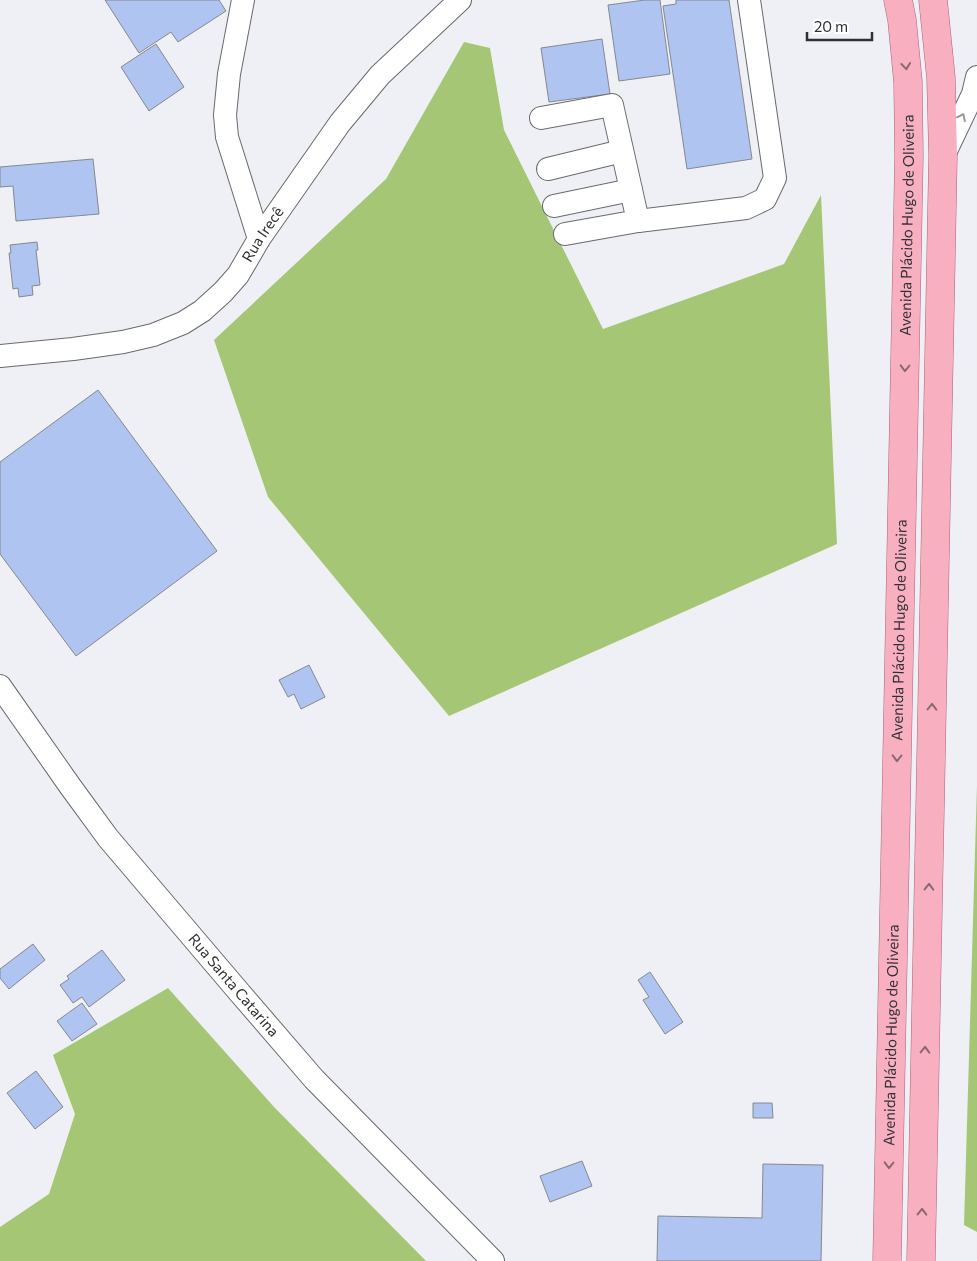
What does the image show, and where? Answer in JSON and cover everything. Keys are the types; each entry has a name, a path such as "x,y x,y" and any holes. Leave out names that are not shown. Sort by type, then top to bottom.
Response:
{"main road":[{"name":"Avenida Plácido Hugo de Oliveira","path":"887,1261 909,156 908,82 902,20 898,0"},
{"path":"921,1261 943,156 941,78 933,0"}],"street":[{"path":"243,0 229,74 224,114 227,137 259,239"},
{"name":"Rua Irecê","path":"0,356 123,342 153,335 183,323 202,311 238,275 259,239 340,123 380,75 460,0"},
{"path":"565,234 638,221 746,208 765,199 775,178 749,0"},
{"path":"943,156 972,94 977,77"},
{"path":"541,118 612,105 638,221"},
{"path":"548,169 622,152"},
{"path":"554,206 631,190"},
{"name":"Rua Santa Catarina","path":"0,686 108,838 233,985 314,1079 493,1261"}],"green space":[{"path":"464,42 490,48 504,130 603,329 784,264 821,195 837,544 449,716 268,497 214,340 386,179"},
{"path":"977,785 977,1232 964,1225"},
{"path":"168,988 274,1107 426,1261 0,1261 0,1227 49,1194 75,1114 53,1055"}],"building":[{"path":"105,0 219,0 226,11 178,42 171,32 139,53"},
{"path":"660,0 670,74 619,81 608,5"},
{"path":"676,0 729,0 752,159 687,169 663,6 676,4"},
{"path":"602,39 610,94 549,102 541,48"},
{"path":"156,44 184,87 149,111 121,67"},
{"path":"93,159 99,214 16,221 13,186 0,187 0,167"},
{"path":"37,242 38,250 36,250 40,285 32,286 33,295 19,297 18,288 13,289 9,253 11,253 10,245"},
{"path":"98,390 217,551 76,656 0,554 0,462"},
{"path":"309,665 325,697 301,709 294,694 288,697 279,680"},
{"path":"33,944 45,960 9,989 0,978 0,969"},
{"path":"102,950 125,980 89,1007 82,997 73,1003 60,985 69,979 67,976"},
{"path":"650,972 683,1022 665,1034 643,1000 649,997 638,980"},
{"path":"82,1003 97,1024 72,1041 57,1021"},
{"path":"36,1071 63,1107 35,1129 7,1093"},
{"path":"753,1103 772,1103 773,1118 753,1118"},
{"path":"582,1161 592,1186 550,1202 540,1176"},
{"path":"763,1164 823,1165 821,1261 657,1261 658,1216 762,1218"}]}
